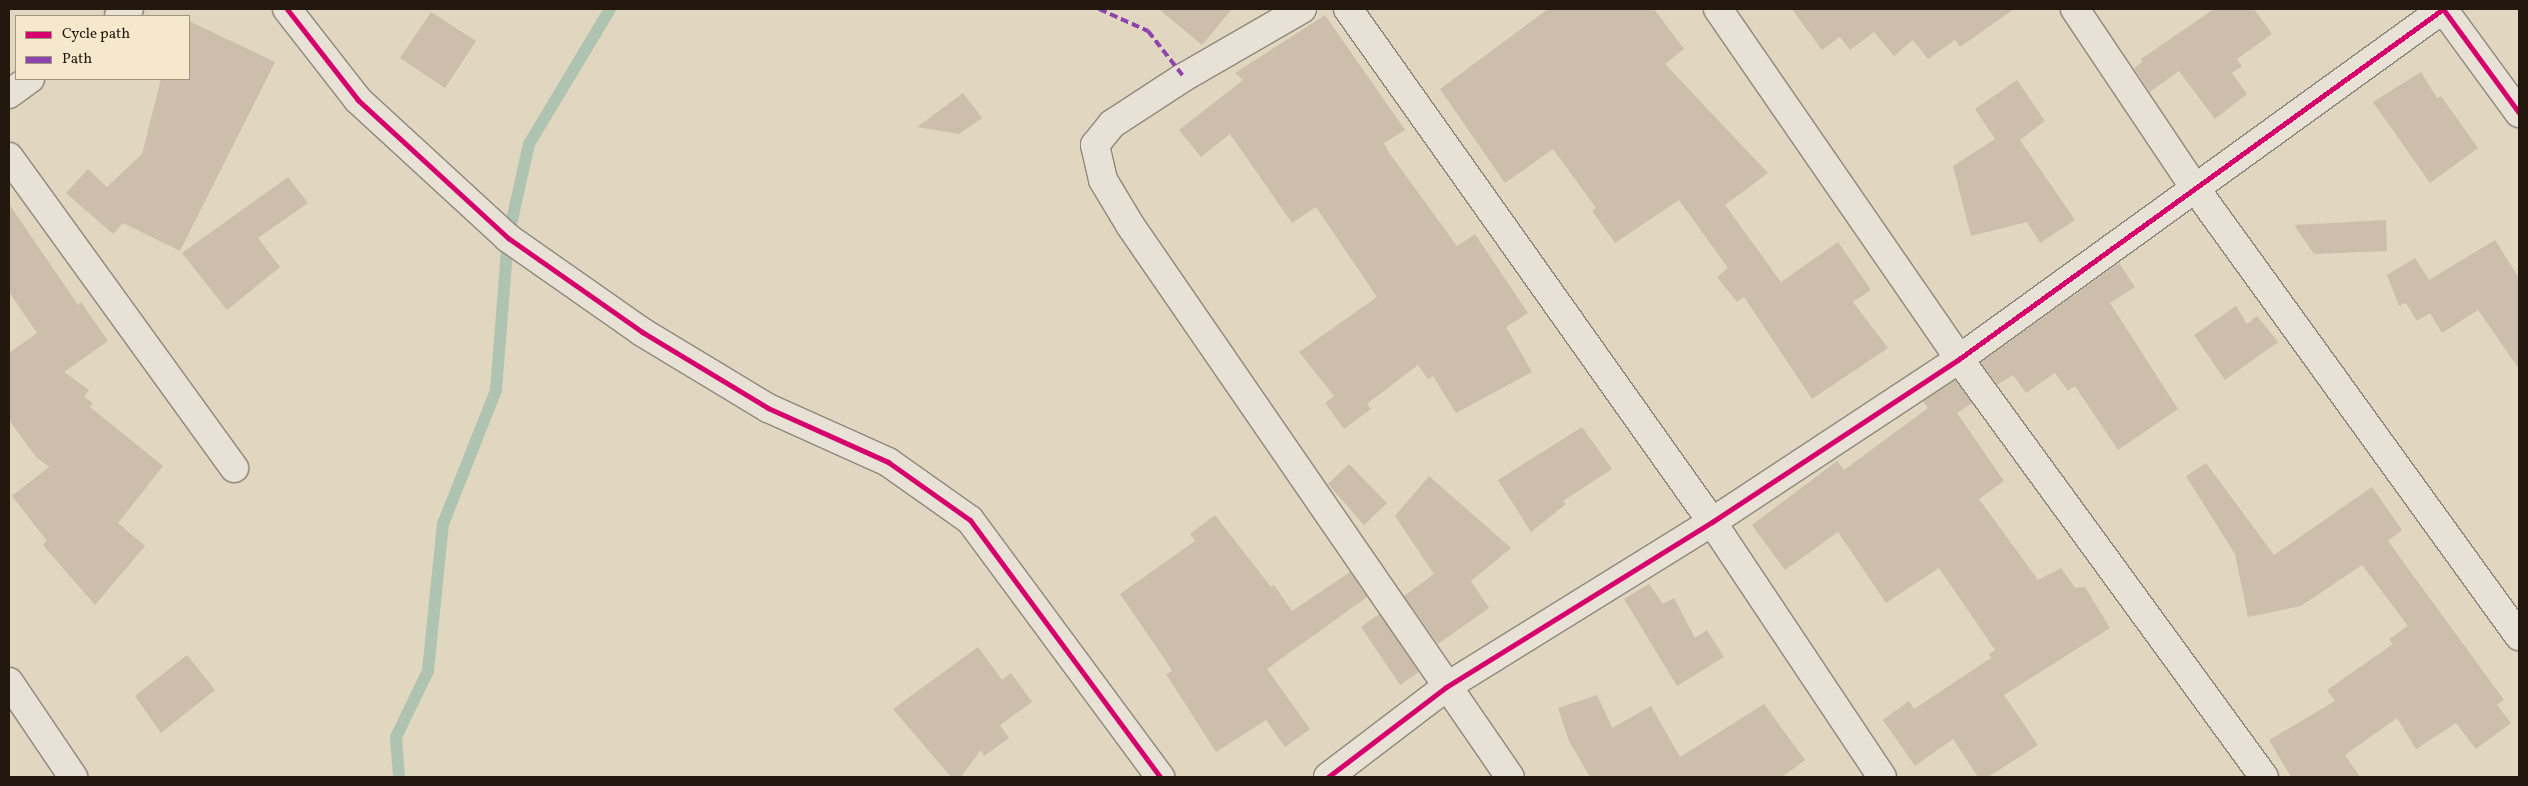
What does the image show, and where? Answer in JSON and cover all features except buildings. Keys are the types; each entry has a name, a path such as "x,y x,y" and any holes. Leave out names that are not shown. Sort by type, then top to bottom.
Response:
{"street":[{"path":"287,9 358,100 508,238 642,332 768,408 888,462 970,520 1160,777"},
{"path":"1302,9 1184,76 1112,124 1095,145 1103,180 1130,224 1446,687 1510,777"},
{"path":"1348,9 1712,522 1882,777"},
{"path":"1718,9 1960,359 2264,777"},
{"path":"2075,9 2196,188 2519,636"},
{"path":"1328,777 1446,687 1712,522 1960,359 2443,9 2519,113"},
{"path":"9,94 29,80"},
{"path":"9,157 234,468"},
{"path":"9,682 73,777"}],"waterway":[{"path":"399,777 396,737 428,671 443,524 496,390 508,238 529,144 610,9"}],"marked path":[{"path":"1099,9 1148,31 1184,77"}],"cycle path":[{"path":"287,9 358,100 508,238 642,332 768,408 888,462 970,520 1160,777"},
{"path":"1328,777 1446,687 1712,522 1959,359 2443,9 2519,113"}]}
